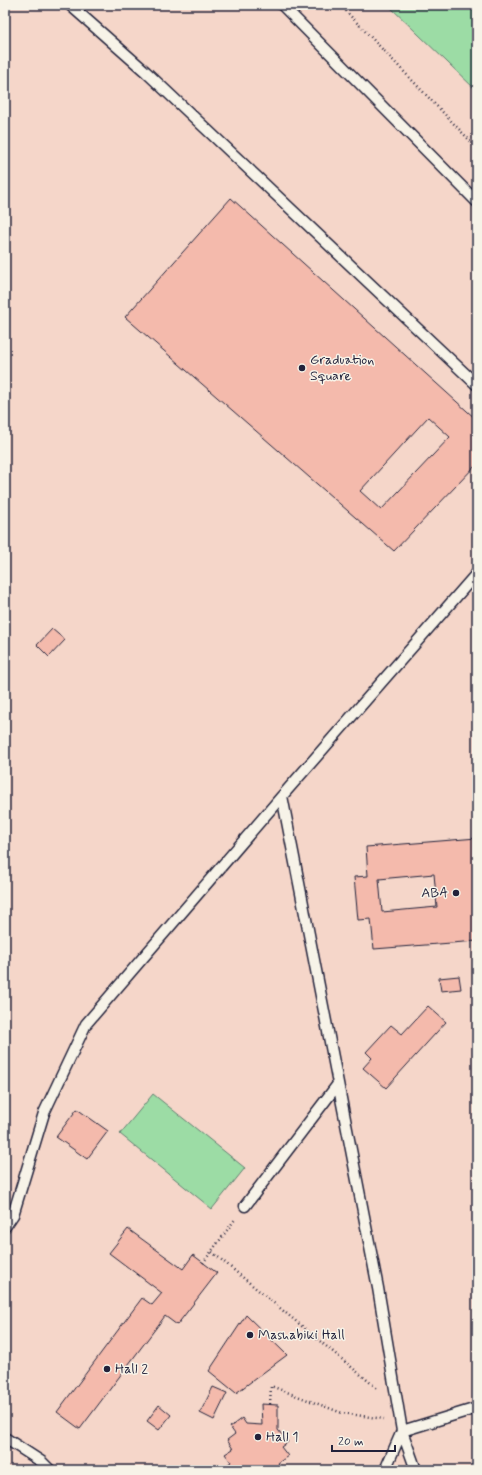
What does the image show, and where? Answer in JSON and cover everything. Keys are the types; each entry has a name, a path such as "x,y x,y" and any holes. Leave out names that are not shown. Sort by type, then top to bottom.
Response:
{"lane":[{"path":"70,5 146,72 477,385"},
{"path":"282,5 477,202"},
{"path":"5,1227 13,1214 44,1113 86,1024 282,796 477,573"},
{"path":"282,796 378,1288 401,1426 416,1470"},
{"path":"245,1206 338,1084"},
{"path":"401,1426 477,1408"},
{"path":"385,1470 401,1426"},
{"path":"5,1438 42,1462 50,1470"}],"path":[{"path":"340,5 477,148"},
{"path":"203,1263 245,1206"},
{"path":"212,1252 397,1404"},
{"path":"270,1404 271,1386 342,1413 401,1426"}],"shaded area":[{"path":"5,5 477,5 477,1470 5,1470 5,699 12,691 5,685"}],"green space":[{"path":"388,5 477,5 477,91"},
{"path":"153,1094 245,1168 212,1209 120,1134"}],"building":[{"name":"Graduation Square","path":"231,198 477,420 477,464 394,551 125,317"},
{"path":"428,417 450,437 381,510 360,491"},
{"path":"52,629 65,640 49,657 37,645"},
{"name":"ABA","path":"477,838 477,941 374,949 371,919 358,920 354,877 368,876 366,847","holes":["434,874 437,907 382,912 379,879"]},
{"path":"459,976 461,989 441,991 439,978"},
{"path":"428,1006 446,1022 386,1088 363,1068 372,1058 366,1052 391,1025 402,1034"},
{"path":"77,1109 108,1131 87,1159 56,1137"},
{"name":"Hall 2","path":"128,1229 183,1269 193,1255 217,1273 177,1325 165,1316 80,1429 57,1412 142,1298 152,1305 162,1293 109,1253"},
{"name":"Mashabiki Hall","path":"246,1315 287,1355 236,1393 209,1371"},
{"path":"213,1387 227,1393 214,1420 200,1413"},
{"name":"Hall 1","path":"261,1404 278,1405 278,1430 288,1442 281,1447 288,1456 278,1463 283,1470 224,1470 223,1468 231,1462 225,1454 233,1449 227,1440 235,1434 230,1427 242,1418 246,1424 262,1425"},
{"path":"159,1405 171,1415 159,1430 147,1421"}],"place":[{"name":"Graduation Square","path":"302,368"},
{"name":"ABA","path":"456,893"},
{"name":"Mashabiki Hall","path":"250,1335"},
{"name":"Hall 2","path":"107,1369"},
{"name":"Hall 1","path":"258,1437"}]}
